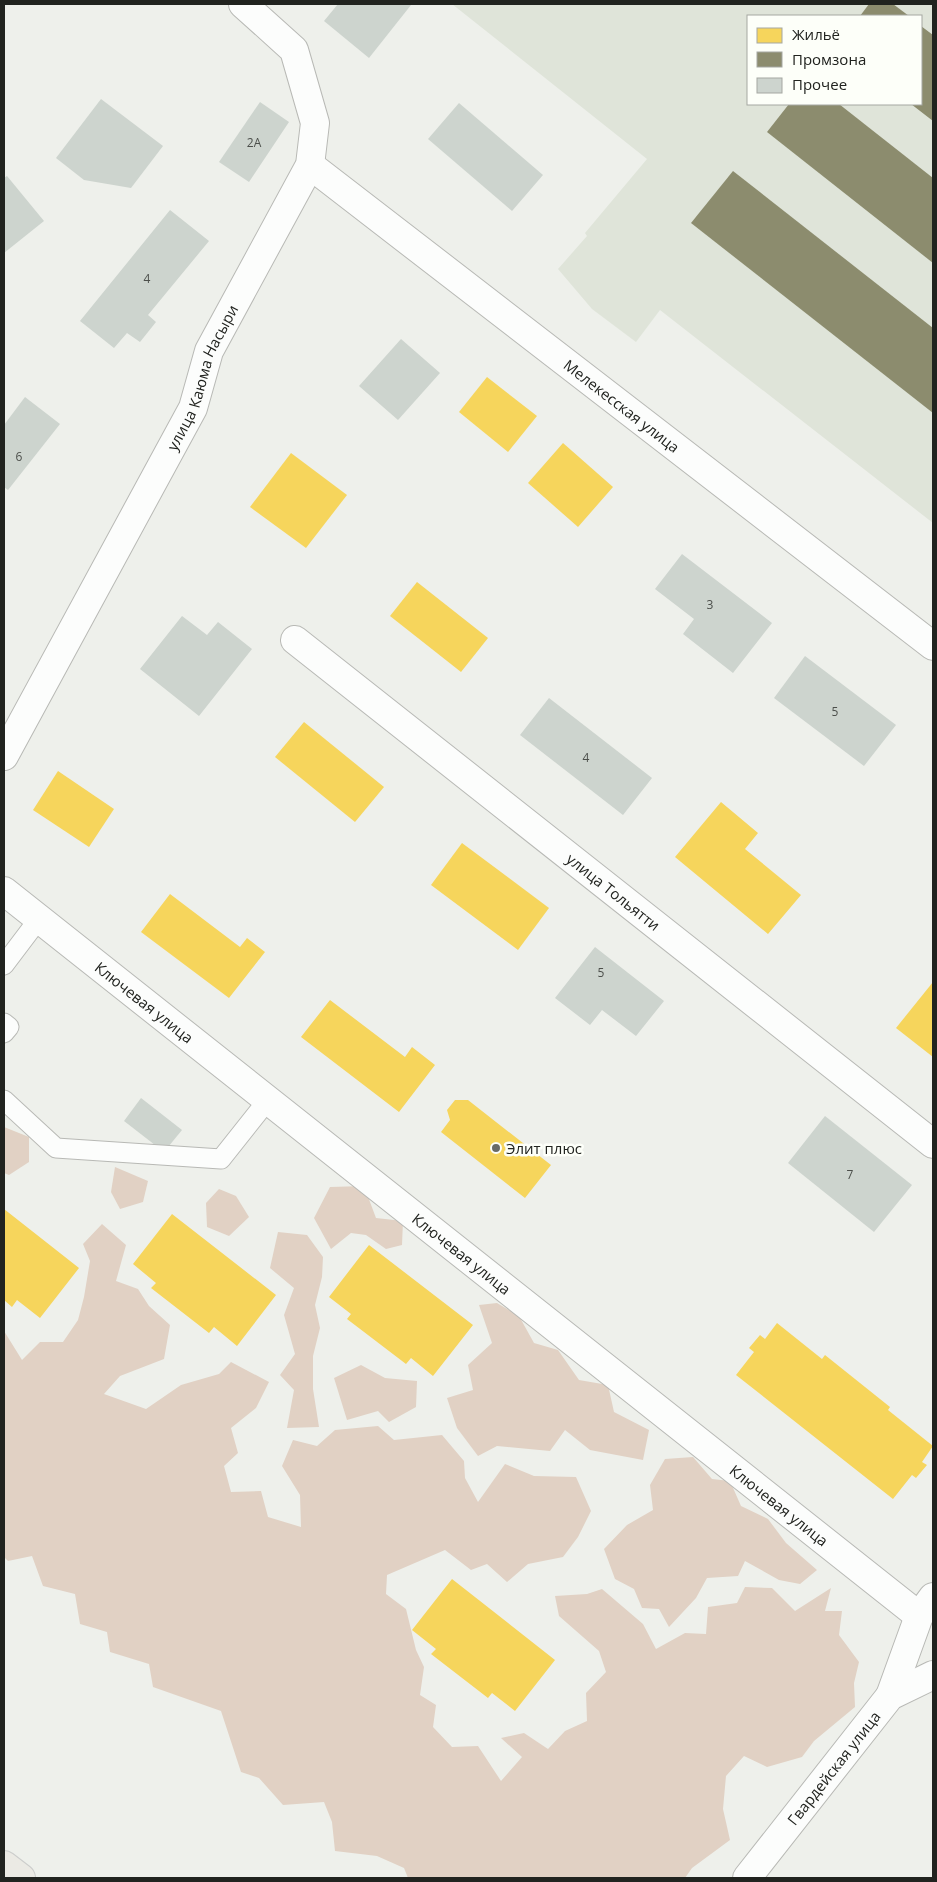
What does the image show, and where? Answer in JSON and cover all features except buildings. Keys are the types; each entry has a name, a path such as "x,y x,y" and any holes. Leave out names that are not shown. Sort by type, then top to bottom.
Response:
{"main road":[{"path":"4,1865 21,1878"}],"street":[{"name":"улица Каюма Насыри","path":"4,756 193,408 209,352 310,165 315,123 294,50 243,4"},
{"name":"Мелекесская улица","path":"310,165 933,646"},
{"name":"улица Тольятти","path":"295,640 933,1144"},
{"name":"Ключевая улица","path":"4,891 267,1101 928,1614"},
{"path":"890,1696 928,1614"},
{"name":"Гвардейская улица","path":"747,1878 890,1696 933,1675"}],"lane":[{"path":"4,965 38,920"},
{"path":"4,1023 9,1027 4,1032"},
{"path":"4,1100 56,1148 221,1159 267,1101"}],"shaded area":[{"path":"452,4 933,4 933,523 660,310 636,342 592,309 558,269 587,236 585,233 647,159"},
{"path":"4,1127 29,1137 29,1162 9,1175 4,1173"},
{"path":"115,1167 148,1181 143,1202 120,1209 111,1192"},
{"path":"364,1186 376,1218 403,1221 402,1245 386,1249 366,1235 351,1233 331,1249 314,1218 330,1187"},
{"path":"219,1189 236,1196 249,1217 229,1236 207,1227 206,1203"},
{"path":"102,1224 126,1245 116,1281 138,1289 149,1306 170,1325 164,1359 120,1376 104,1394 146,1409 181,1385 219,1374 231,1362 269,1382 256,1408 231,1428 238,1453 224,1466 231,1492 261,1491 268,1517 301,1527 300,1495 282,1466 293,1440 317,1446 335,1430 378,1426 394,1440 442,1435 464,1461 465,1478 478,1502 505,1464 534,1476 576,1477 591,1511 578,1537 563,1557 528,1564 507,1582 487,1564 471,1570 445,1550 387,1575 386,1594 406,1609 416,1650 424,1667 420,1695 436,1705 433,1727 452,1747 478,1746 501,1781 522,1757 501,1738 524,1733 548,1749 565,1731 587,1721 586,1693 606,1672 599,1651 559,1616 555,1596 587,1594 602,1589 643,1624 656,1649 685,1633 706,1634 708,1607 737,1603 745,1587 772,1588 795,1611 831,1588 825,1611 842,1611 839,1635 859,1662 854,1683 855,1707 814,1741 802,1757 767,1767 744,1756 726,1776 723,1809 730,1840 692,1868 685,1878 408,1878 404,1868 377,1856 335,1851 332,1822 324,1802 283,1805 259,1778 241,1772 221,1711 153,1687 149,1664 110,1652 107,1632 80,1624 75,1594 43,1586 32,1556 8,1561 4,1557 4,1331 22,1360 40,1342 63,1342 78,1320 84,1297 90,1261 83,1244"},
{"path":"278,1232 307,1235 323,1257 322,1277 315,1305 320,1328 313,1356 313,1389 319,1427 287,1428 294,1390 280,1375 295,1354 284,1315 294,1288 270,1268"},
{"path":"497,1303 519,1316 534,1343 558,1350 579,1380 608,1385 614,1412 649,1430 643,1460 590,1450 565,1430 550,1451 497,1446 478,1456 457,1428 447,1398 473,1390 468,1365 492,1343 479,1305"},
{"path":"361,1365 385,1378 417,1381 416,1407 389,1422 378,1411 347,1420 334,1378"},
{"path":"693,1457 712,1479 730,1481 741,1506 768,1519 786,1543 817,1570 800,1584 779,1580 745,1561 738,1576 707,1578 696,1598 669,1627 659,1609 642,1608 634,1589 615,1579 604,1549 627,1525 653,1510 650,1485 665,1459"}],"place":[{"name":"Элит плюс","path":"496,1148"}]}
